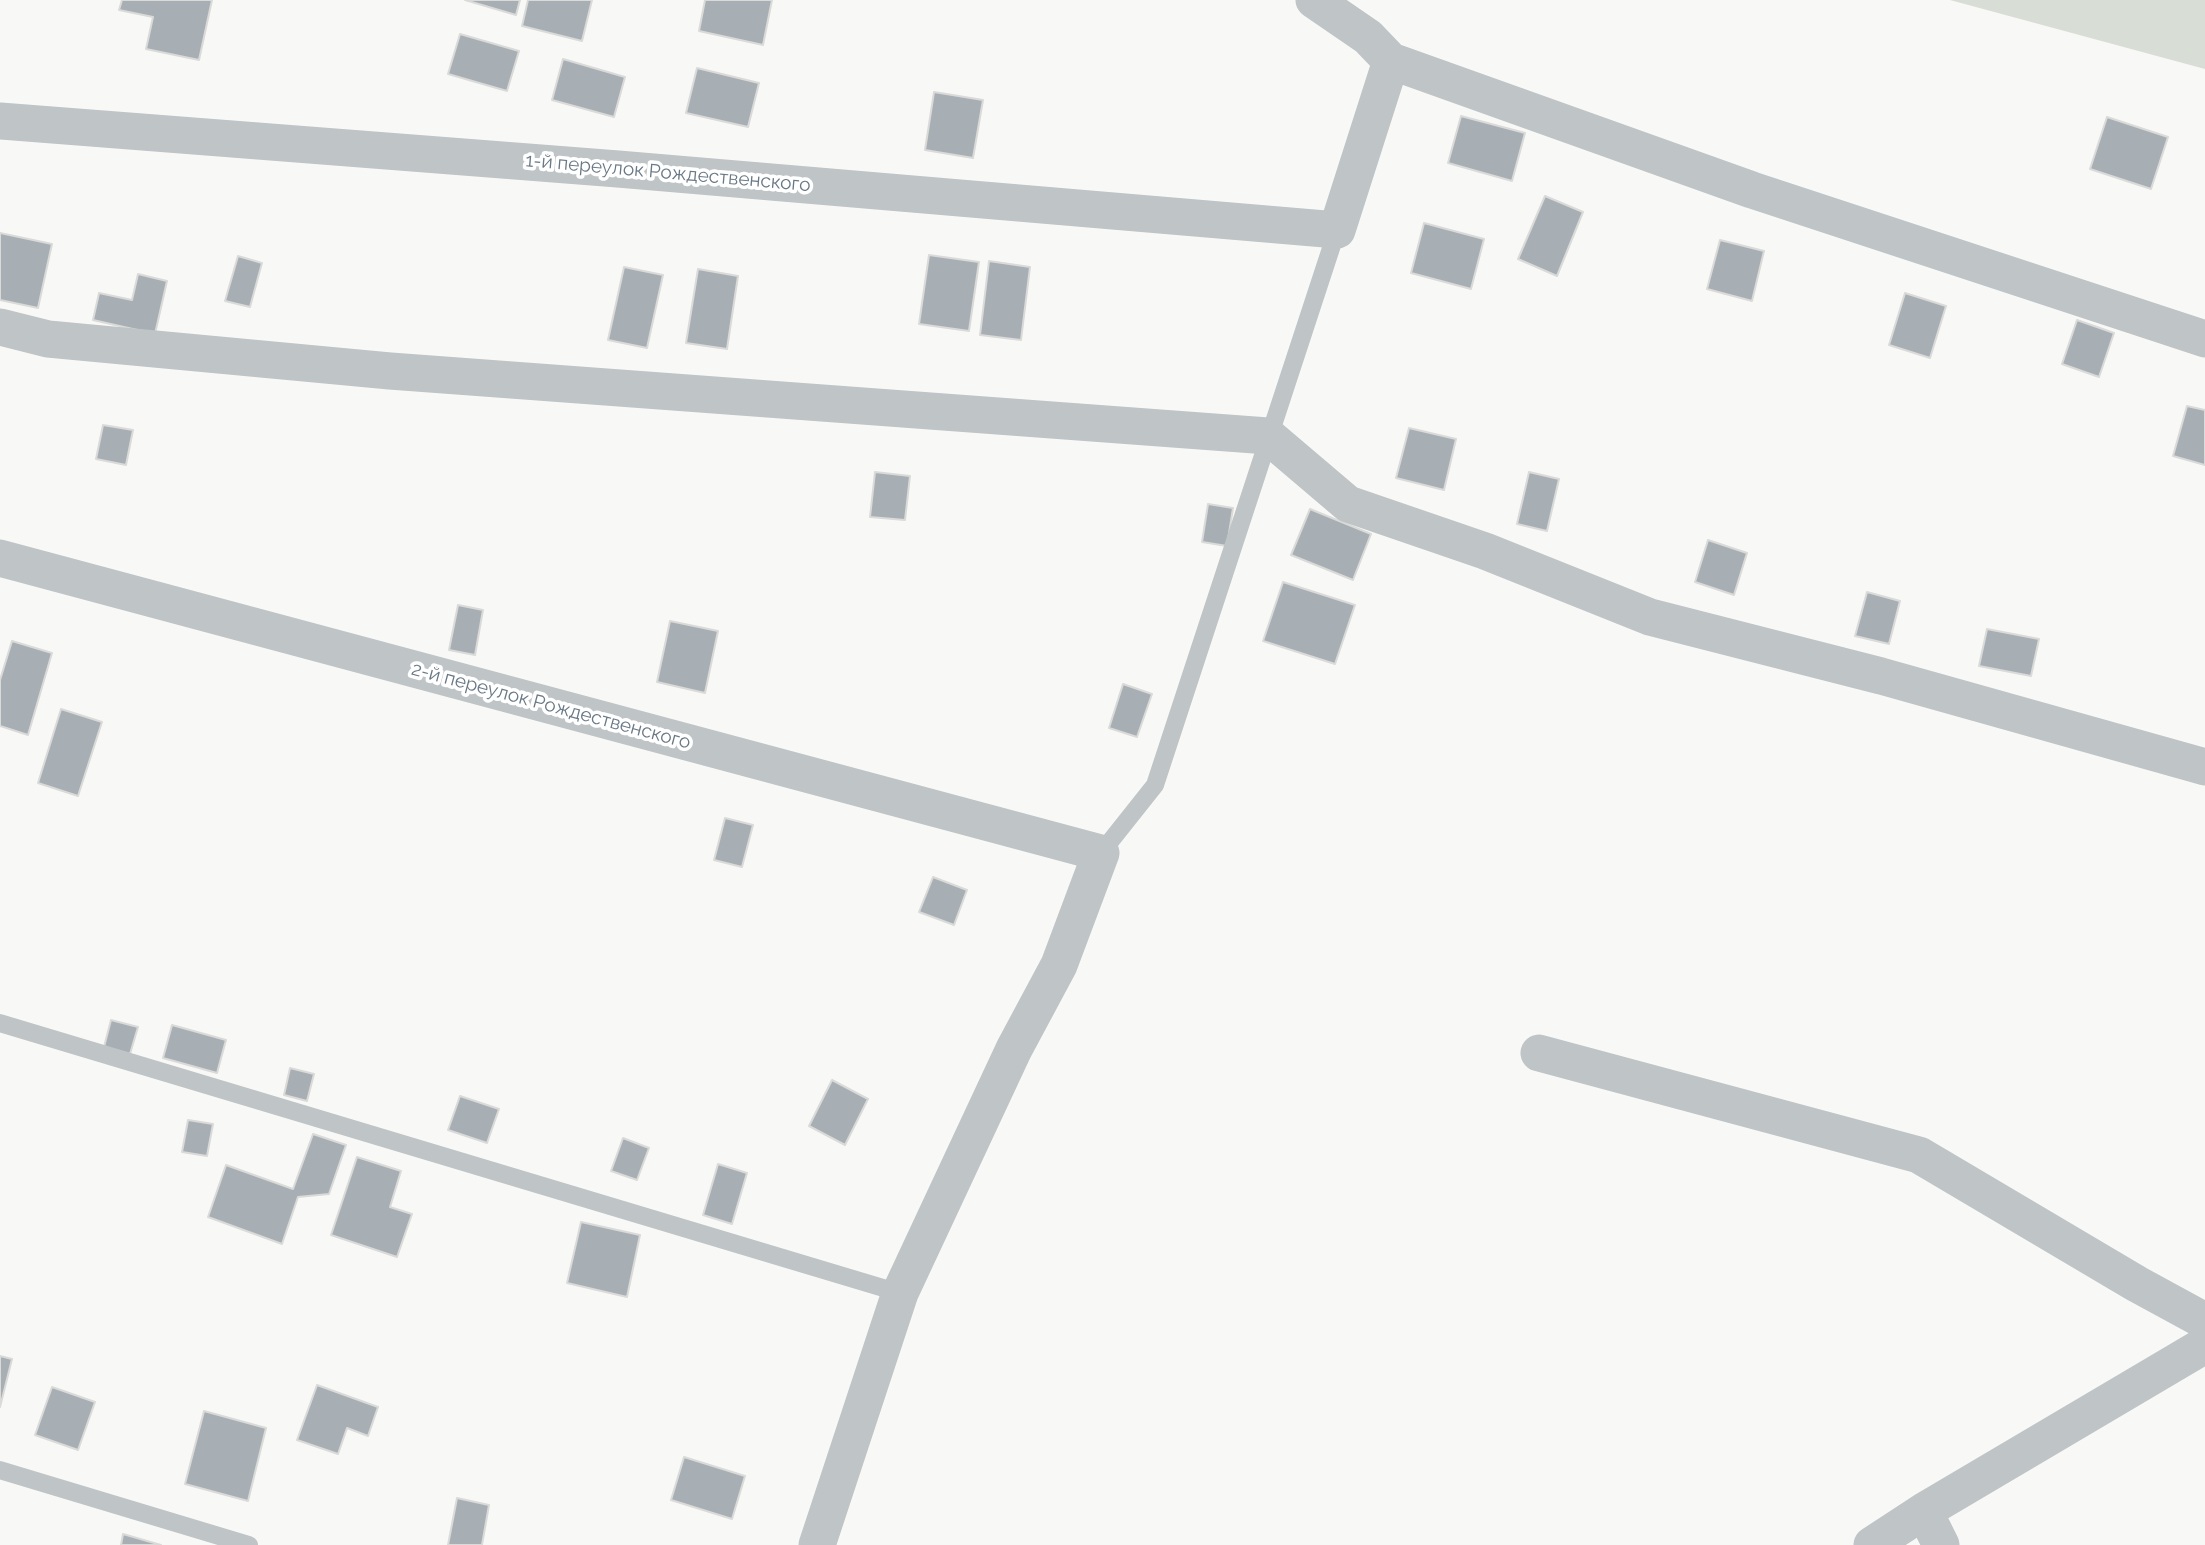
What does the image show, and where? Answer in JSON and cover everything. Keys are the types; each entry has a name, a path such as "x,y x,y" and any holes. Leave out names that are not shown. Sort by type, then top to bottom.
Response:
{"street":[{"path":"1314,0 1367,37 1391,61 1752,190 2205,339"},
{"path":"1336,230 1391,61"},
{"name":"1-й переулок Рождественского","path":"0,121 618,169 1336,230"},
{"path":"0,327 48,339 390,372 1268,436 1348,505 1485,551 1650,617 1881,676 2205,767"},
{"name":"2-й переулок Рождественского","path":"0,558 1101,853"},
{"path":"817,1545 901,1293 1014,1049 1059,965 1101,853"},
{"path":"1539,1053 1919,1154 2137,1284 2205,1321"},
{"path":"1872,1545 1924,1511 2205,1345"},
{"path":"1924,1511 1941,1545"}],"lane":[{"path":"1101,853 1155,785 1336,230"},
{"path":"0,1023 901,1293"},
{"path":"0,1469 249,1545"}],"shaded area":[{"path":"1950,0 2205,0 2205,69"}],"building":[{"path":"122,0 212,0 199,60 146,49 153,17 119,10"},
{"path":"465,0 520,0 516,15"},
{"path":"528,0 592,0 582,41 522,26"},
{"path":"705,0 772,0 763,45 699,31"},
{"path":"460,34 519,51 507,91 448,74"},
{"path":"563,59 625,77 614,117 552,100"},
{"path":"697,68 759,83 748,127 686,113"},
{"path":"934,92 983,100 973,158 925,150"},
{"path":"1461,116 1525,133 1512,181 1448,163"},
{"path":"2107,117 2168,137 2151,189 2090,169"},
{"path":"1545,196 1583,212 1557,276 1518,259"},
{"path":"1424,223 1484,239 1471,289 1411,273"},
{"path":"0,233 52,244 38,308 0,300"},
{"path":"1720,240 1764,251 1752,301 1707,289"},
{"path":"929,255 979,262 969,331 919,324"},
{"path":"238,256 262,263 250,307 225,301"},
{"path":"989,261 1030,267 1021,340 980,335"},
{"path":"624,267 663,275 647,348 608,340"},
{"path":"698,269 738,276 727,349 686,343"},
{"path":"138,274 167,281 155,334 93,320 99,293 132,300"},
{"path":"1905,293 1946,306 1930,358 1889,345"},
{"path":"2077,320 2114,333 2099,377 2062,364"},
{"path":"2187,406 2205,410 2205,465 2173,456"},
{"path":"103,425 133,430 126,465 96,459"},
{"path":"1409,428 1456,439 1444,490 1396,478"},
{"path":"875,472 910,476 905,520 870,517"},
{"path":"1529,472 1559,479 1547,531 1517,524"},
{"path":"1208,504 1233,508 1227,546 1202,542"},
{"path":"1310,509 1371,534 1353,580 1291,555"},
{"path":"1708,540 1747,553 1734,595 1695,582"},
{"path":"1283,582 1355,605 1335,664 1263,641"},
{"path":"1867,592 1900,601 1889,644 1855,636"},
{"path":"458,605 483,610 475,655 449,650"},
{"path":"670,621 718,631 705,693 657,682"},
{"path":"1987,629 2039,639 2031,676 1979,666"},
{"path":"12,641 52,653 28,735 0,726 0,680"},
{"path":"1123,684 1152,694 1137,737 1109,728"},
{"path":"61,709 102,722 78,796 38,783"},
{"path":"725,818 753,825 742,867 714,860"},
{"path":"933,877 967,890 954,925 919,912"},
{"path":"111,1020 138,1027 130,1054 104,1047"},
{"path":"172,1025 226,1040 217,1073 163,1058"},
{"path":"290,1068 314,1074 307,1101 284,1095"},
{"path":"832,1080 868,1099 845,1145 809,1126"},
{"path":"460,1096 499,1109 487,1143 448,1130"},
{"path":"188,1120 213,1124 207,1156 182,1152"},
{"path":"313,1134 346,1145 329,1194 298,1197 282,1244 208,1217 226,1165 293,1189"},
{"path":"623,1138 649,1148 637,1180 611,1171"},
{"path":"357,1157 401,1171 390,1207 412,1214 397,1257 331,1235"},
{"path":"718,1164 747,1173 732,1224 703,1215"},
{"path":"581,1222 640,1235 627,1297 567,1283"},
{"path":"0,1356 12,1359 0,1407"},
{"path":"317,1385 378,1407 368,1436 347,1428 338,1454 297,1440"},
{"path":"52,1387 95,1402 78,1450 35,1435"},
{"path":"204,1411 266,1428 248,1501 185,1484"},
{"path":"684,1457 745,1476 732,1519 671,1500"},
{"path":"457,1498 489,1505 482,1545 448,1545"},
{"path":"123,1534 161,1545 121,1545"}]}
